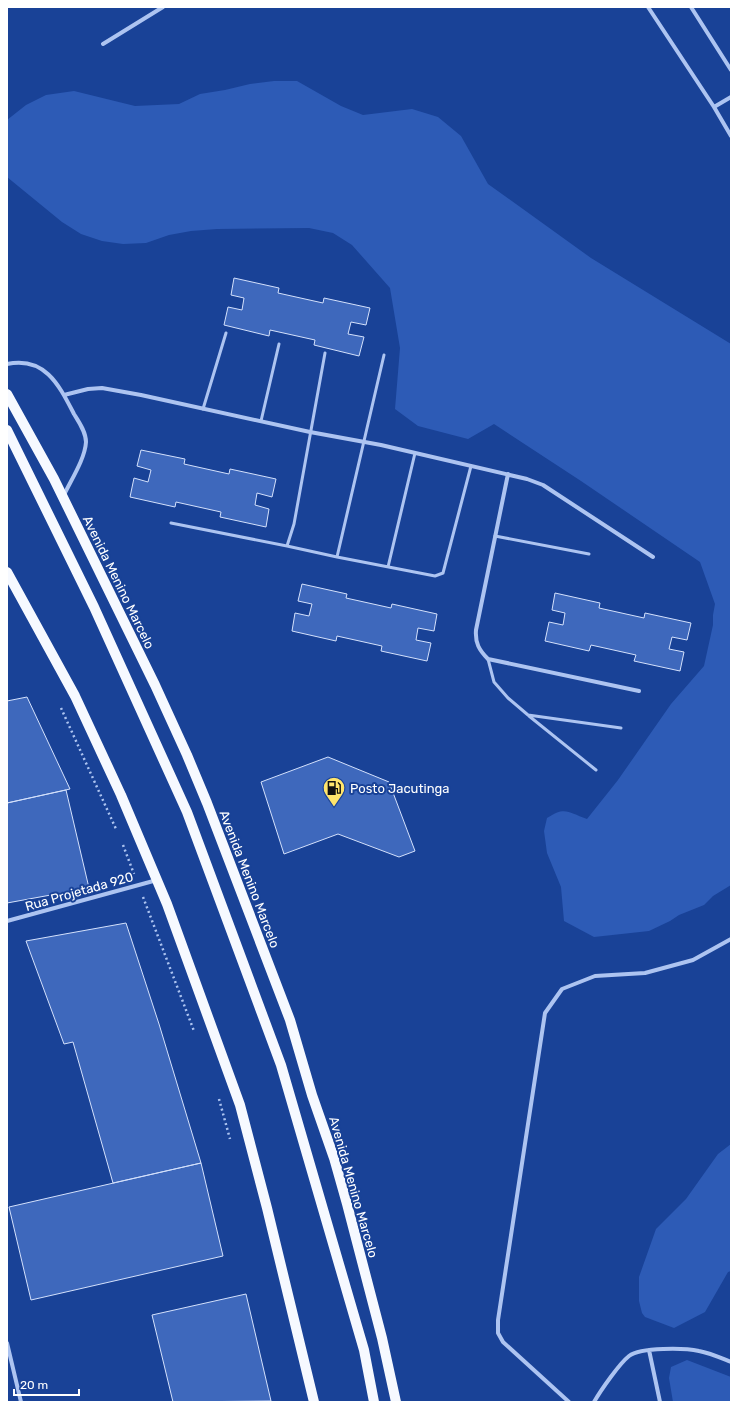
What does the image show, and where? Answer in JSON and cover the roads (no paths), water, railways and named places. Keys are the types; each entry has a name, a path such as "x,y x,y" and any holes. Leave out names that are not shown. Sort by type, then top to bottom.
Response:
{"main road":[{"name":"Avenida Menino Marcelo","path":"7,394 63,498 155,685 207,803 290,1020 347,1204 382,1338 396,1402"},
{"path":"7,430 94,607 187,812 280,1065 362,1343 374,1402"},
{"path":"7,572 75,696 121,795 167,904 240,1105 267,1208 314,1402"}],"street":[{"path":"103,44 163,7"},
{"path":"648,7 714,107 731,136"},
{"path":"691,7 731,70"},
{"path":"714,107 731,97"},
{"path":"7,364 17,362 27,363 39,367 48,373 64,395 84,431 86,440 85,448 63,498"},
{"path":"64,395 88,389 102,388 141,395 415,453 527,479 543,485 653,557"},
{"path":"508,474 476,630 476,638 480,650 488,659 639,691"},
{"name":"Rua Projetada 920","path":"7,921 157,880"},
{"path":"569,1402 503,1342 498,1333 498,1320 545,1013 562,989 595,976 646,973 693,960 731,939"},
{"path":"7,1346 21,1402"},
{"path":"594,1402 616,1370 630,1355 648,1350 675,1349 699,1351 731,1362"},
{"path":"648,1350 660,1402"}],"lane":[{"path":"204,408 226,333"},
{"path":"261,421 279,344"},
{"path":"287,546 294,524 325,353"},
{"path":"337,557 384,355"},
{"path":"388,567 415,453"},
{"path":"171,523 435,576 443,573 471,466"},
{"path":"495,536 589,554"},
{"path":"488,659 494,682 508,698 596,770"},
{"path":"528,715 622,728"}],"place":[{"name":"Posto Jacutinga","path":"334,808"}]}
